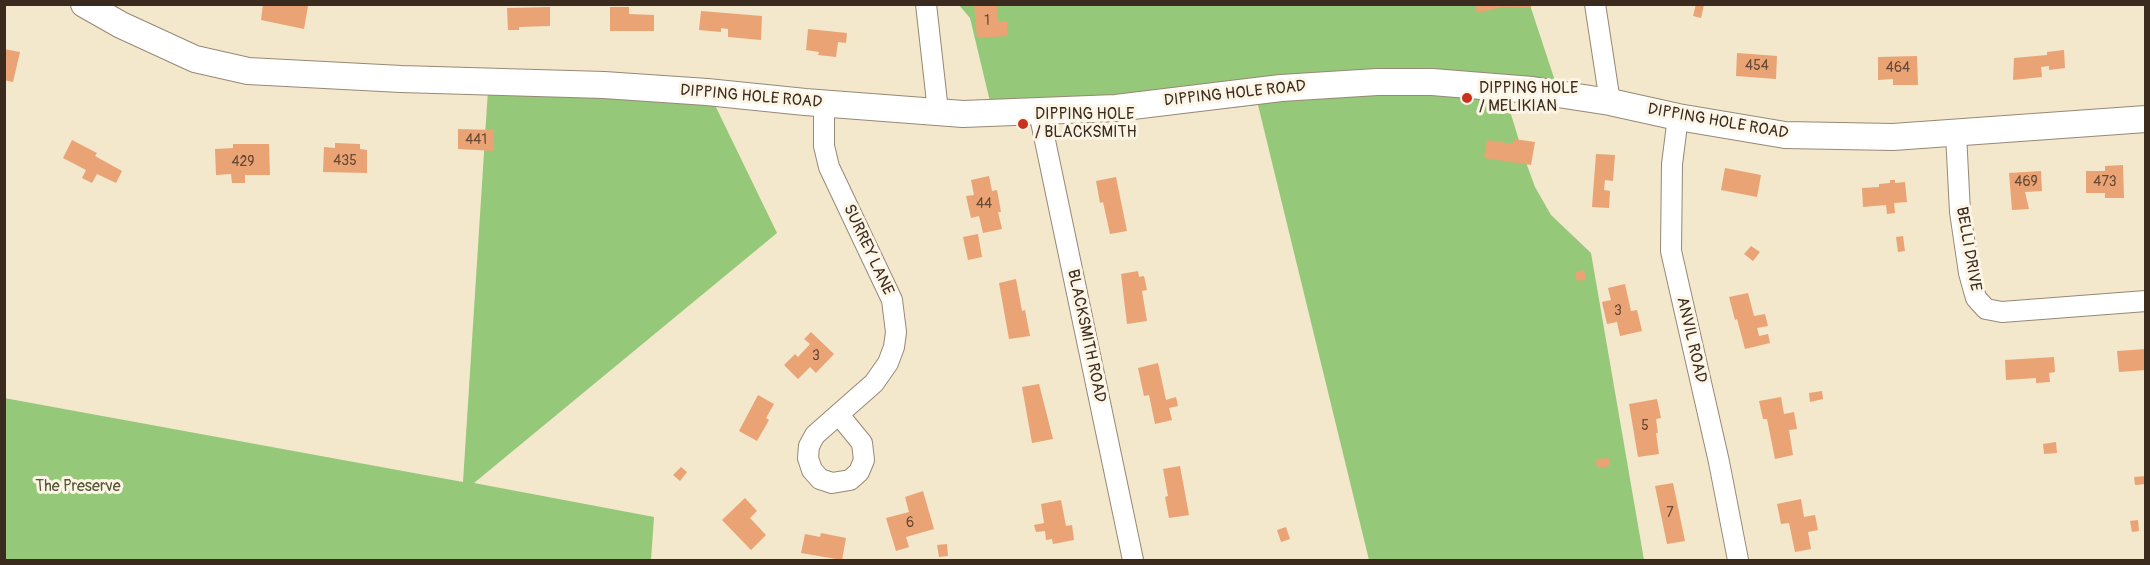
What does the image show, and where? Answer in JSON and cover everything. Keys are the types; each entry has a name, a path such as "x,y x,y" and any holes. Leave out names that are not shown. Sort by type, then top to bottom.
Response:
{"main road":[{"name":"DIPPING HOLE ROAD","path":"84,4 121,25 195,60 248,71 604,85 963,114 1116,108 1281,88 1377,82 1432,82 1510,88 1610,102 1678,117 1785,135 1893,137 2145,120"}],"street":[{"path":"926,4 938,111"},
{"path":"1595,4 1610,102"},
{"name":"SURREY LANE","path":"824,103 824,147 829,167 892,300 896,324 894,347 888,363 874,383 839,415"},
{"name":"BLACKSMITH ROAD","path":"1039,112 1133,561"},
{"name":"ANVIL ROAD","path":"1678,117 1672,164 1671,251 1719,462 1738,561"},
{"name":"BELLI DRIVE","path":"1956,134 1960,212 1969,273 1976,298 1986,309 2002,312 2145,301"}],"green space":[{"path":"959,5 1530,5 1556,84 1503,88 1535,187 1551,215 1591,253 1644,560 1369,560 1258,105 1141,118 993,114 970,18"},
{"name":"The Preserve","path":"489,74 711,97 777,233 474,483 654,517 651,560 5,560 4,398 463,482"}],"building":[{"path":"263,4 308,6 304,29 261,20"},
{"path":"974,4 997,4 998,22 1007,21 1008,36 977,38"},
{"path":"1475,4 1531,4 1531,8 1503,7 1477,13"},
{"path":"1696,4 1704,5 1701,18 1693,16"},
{"path":"550,7 550,26 519,27 519,30 508,30 507,8"},
{"path":"610,7 629,7 629,14 654,15 654,31 610,31"},
{"path":"701,11 762,16 761,40 728,37 728,29 721,28 721,32 699,30"},
{"path":"808,29 847,33 846,43 838,42 836,57 818,55 819,52 806,50"},
{"path":"4,49 20,52 13,82 4,80"},
{"path":"2064,50 2065,68 2049,70 2049,66 2041,67 2042,77 2013,80 2014,58 2047,55 2047,52"},
{"path":"1737,53 1777,56 1776,79 1736,76"},
{"path":"1917,56 1918,85 1893,85 1893,79 1878,80 1878,57"},
{"path":"458,129 494,130 494,151 458,149"},
{"path":"1514,139 1535,142 1531,165 1484,158 1487,140 1513,144"},
{"path":"72,140 97,153 95,156 122,171 116,183 97,174 92,183 82,178 86,170 63,158"},
{"path":"335,143 360,144 360,149 367,150 367,173 323,172 324,147 335,148"},
{"path":"233,144 269,144 270,175 245,175 245,183 232,183 231,174 216,175 215,149 233,148"},
{"path":"1596,154 1615,155 1613,181 1605,180 1604,190 1610,191 1609,208 1592,207"},
{"path":"2123,165 2124,198 2105,198 2105,193 2086,193 2086,171 2105,171 2105,166"},
{"path":"1725,168 1761,175 1757,197 1721,190"},
{"path":"2041,171 2042,191 2025,192 2029,209 2012,210 2009,173"},
{"path":"989,176 992,191 997,190 1001,212 998,212 1002,229 983,233 979,216 971,218 966,196 974,195 971,180"},
{"path":"1116,177 1127,231 1110,234 1096,181"},
{"path":"1890,180 1895,180 1895,183 1905,182 1907,202 1894,203 1895,213 1887,214 1886,205 1863,207 1862,188 1879,187 1879,184 1890,183"},
{"path":"978,234 982,257 968,260 963,237"},
{"path":"1903,236 1905,251 1898,252 1896,237"},
{"path":"1751,246 1760,252 1753,261 1744,254"},
{"path":"1584,270 1586,280 1577,281 1575,272"},
{"path":"1138,271 1139,277 1144,276 1147,290 1142,291 1147,321 1127,324 1121,274"},
{"path":"1016,279 1022,311 1025,310 1030,336 1009,339 999,283"},
{"path":"1625,284 1631,311 1637,310 1642,331 1620,336 1617,322 1607,324 1602,302 1611,300 1608,288"},
{"path":"1748,293 1754,316 1765,314 1768,326 1757,328 1759,336 1768,334 1770,343 1745,349 1729,297"},
{"path":"811,332 834,354 816,373 810,367 798,379 784,365 795,354 798,357 810,344 804,339"},
{"path":"2146,349 2146,370 2119,372 2117,351"},
{"path":"2054,357 2055,372 2049,373 2050,382 2036,383 2036,378 2006,380 2005,360"},
{"path":"1158,363 1166,400 1176,397 1178,406 1169,408 1172,420 1155,424 1149,395 1144,396 1138,368"},
{"path":"1039,384 1053,439 1032,443 1022,387"},
{"path":"1822,391 1823,399 1810,402 1809,393"},
{"path":"758,395 774,404 766,418 769,420 757,441 739,431"},
{"path":"1781,397 1784,414 1794,412 1797,429 1789,430 1793,455 1775,459 1767,419 1763,419 1759,401"},
{"path":"1657,399 1661,418 1656,419 1659,454 1638,457 1629,404"},
{"path":"2056,442 2057,453 2044,454 2043,444"},
{"path":"1609,458 1610,466 1597,468 1596,459"},
{"path":"1180,466 1189,515 1169,518 1163,469"},
{"path":"681,467 687,472 680,481 673,475"},
{"path":"2146,476 2146,484 2135,485 2134,477"},
{"path":"1673,483 1685,541 1667,544 1655,486"},
{"path":"923,491 934,529 906,537 909,547 896,551 886,518 909,512 905,497"},
{"path":"745,498 757,511 750,518 766,535 751,550 722,520"},
{"path":"1801,499 1804,517 1815,515 1818,530 1808,532 1811,549 1795,552 1789,523 1781,524 1777,504"},
{"path":"1061,500 1066,526 1072,525 1074,540 1053,544 1052,539 1046,540 1045,531 1036,532 1034,525 1044,523 1041,504"},
{"path":"2138,520 2139,531 2132,532 2130,521"},
{"path":"1286,527 1290,539 1281,542 1277,530"},
{"path":"821,533 846,538 842,560 801,553 805,534 820,537"},
{"path":"947,544 948,556 939,557 937,545"}],"place":[{"name":"DIPPING HOLE / MELIKIAN","path":"1467,98"},
{"name":"DIPPING HOLE / BLACKSMITH","path":"1023,124"}]}
